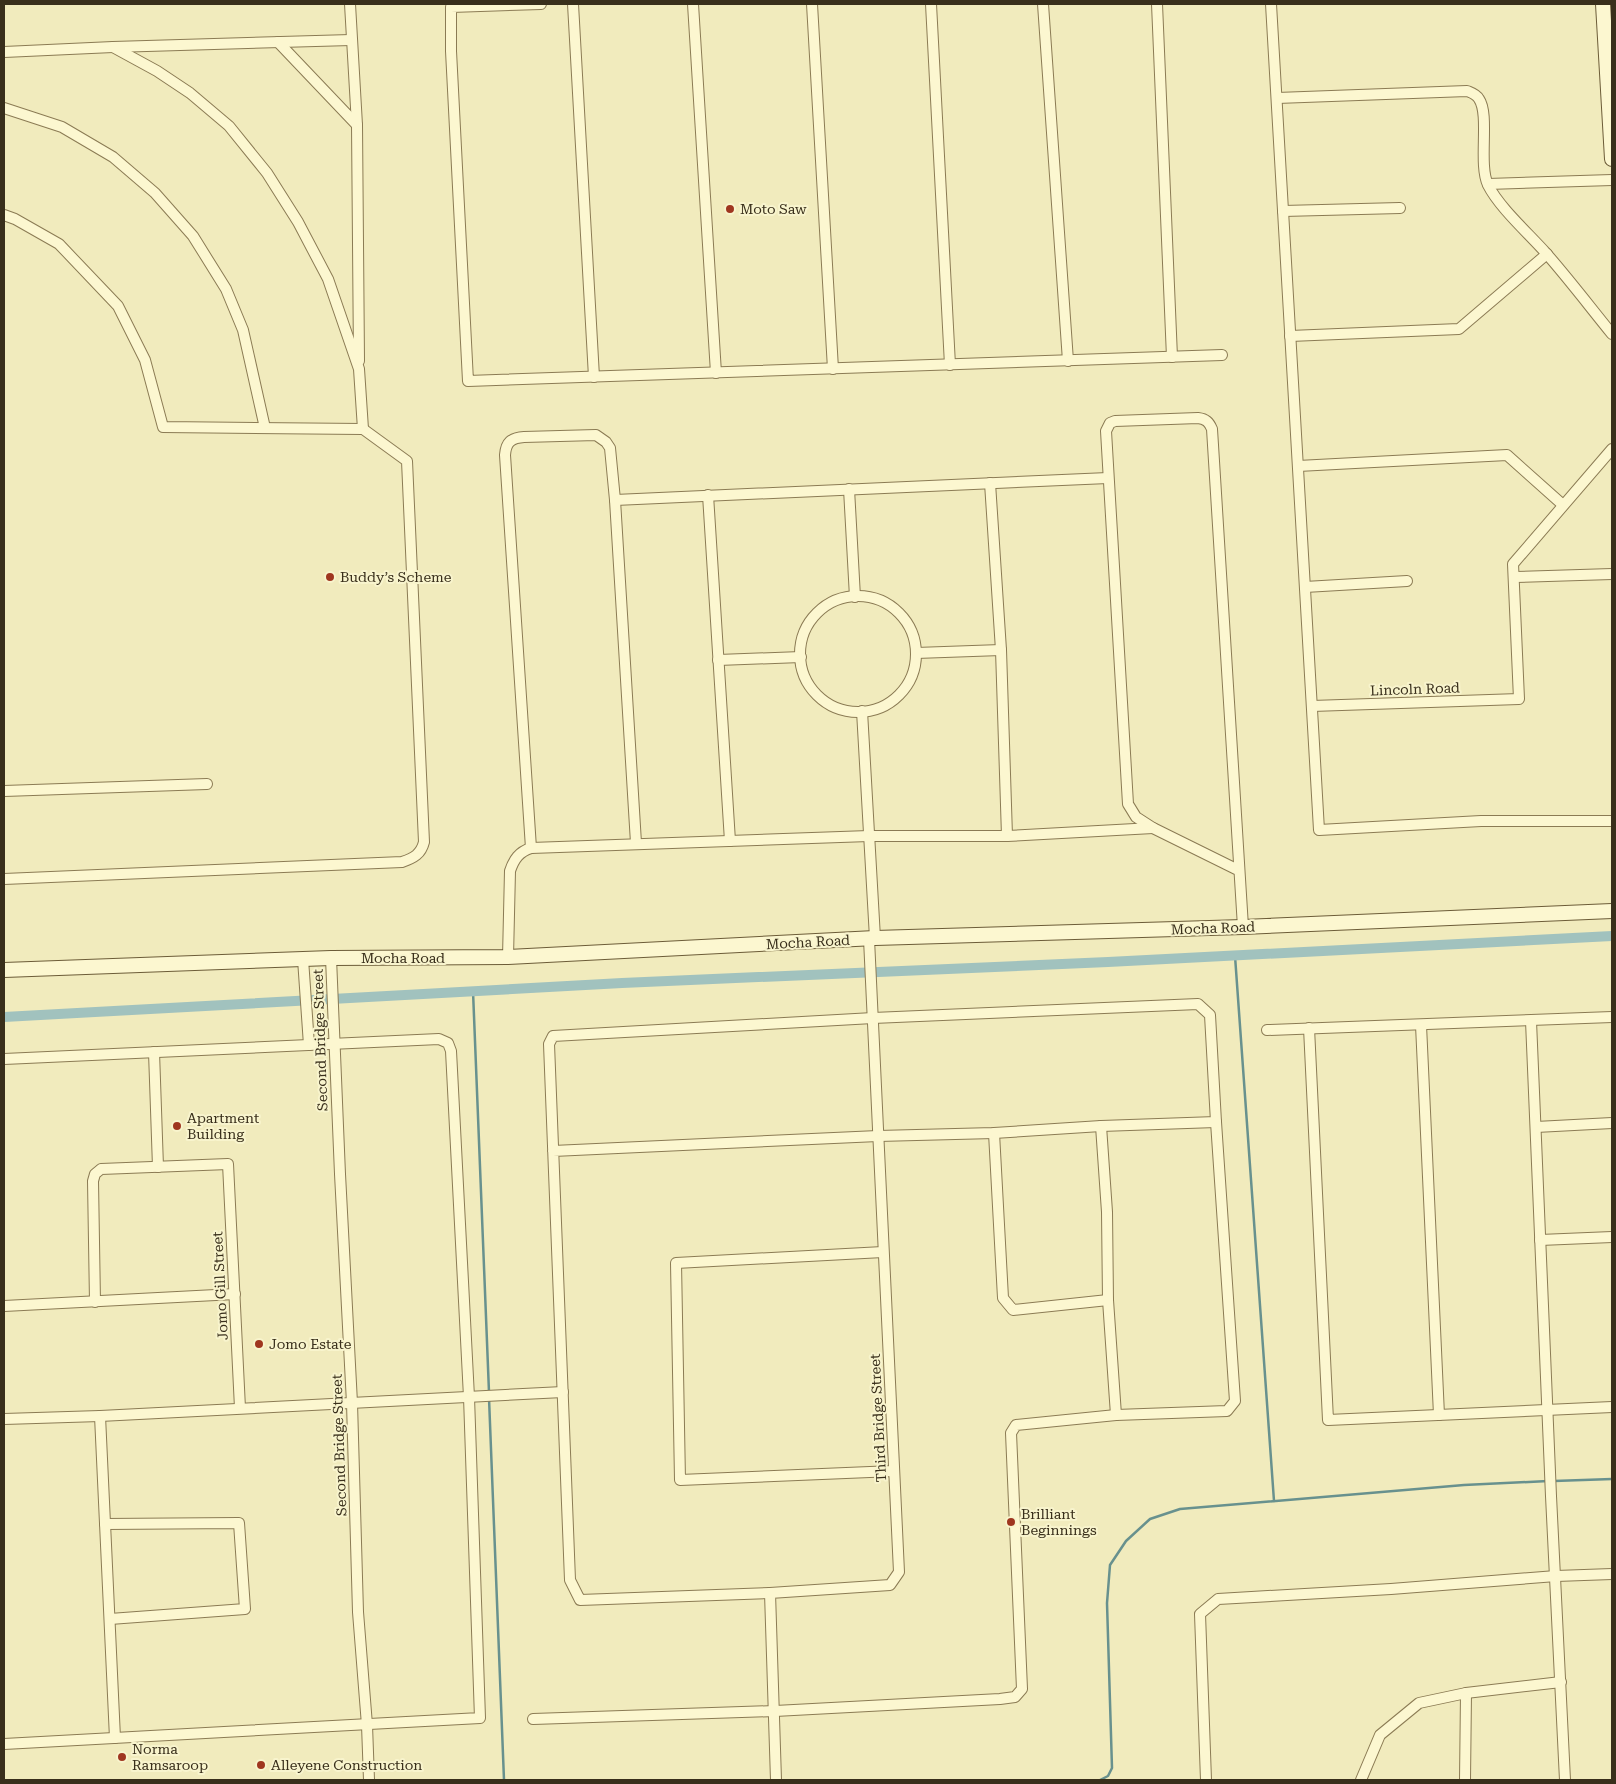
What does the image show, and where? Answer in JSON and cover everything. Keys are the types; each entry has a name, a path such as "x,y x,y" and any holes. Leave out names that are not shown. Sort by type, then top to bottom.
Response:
{"street":[{"path":"350,4 357,125 360,369 363,429"},
{"path":"541,4 450,7 468,381 1222,355"},
{"path":"573,4 594,377"},
{"path":"693,4 716,373"},
{"path":"812,4 833,369"},
{"path":"931,4 950,365"},
{"path":"1043,4 1068,360"},
{"path":"1156,4 1172,357"},
{"path":"1271,4 1318,830 1480,821 1612,821"},
{"path":"1603,4 1612,159"},
{"path":"4,52 351,40"},
{"path":"278,42 357,125"},
{"path":"114,47 157,71 190,93 229,126 267,173 298,222 328,279 360,369"},
{"path":"1277,98 1467,91 1475,94 1480,100 1483,112 1484,170 1488,184 1500,202 1547,254 1612,334"},
{"path":"4,108 62,128 113,157 155,192 194,236 226,289 243,330 266,428"},
{"path":"1488,184 1612,180"},
{"path":"1283,211 1400,208"},
{"path":"4,215 15,219 59,244 118,306 145,360 163,427 363,429 407,461 424,822 422,849 412,858 402,862 4,879"},
{"path":"1290,336 1459,329 1547,254"},
{"path":"1238,870 1153,828 1136,817 1128,804 1106,431 1110,423 1115,421 1198,418 1204,419 1212,429 1243,927"},
{"path":"531,848 506,447 514,438 596,435 601,437 610,448 615,500 636,843"},
{"path":"1612,450 1608,460 1563,504 1513,564 1515,577 1612,574"},
{"path":"1298,466 1508,456 1563,504"},
{"path":"615,500 1108,478"},
{"path":"990,483 1001,650 1007,836"},
{"path":"849,489 855,597"},
{"path":"708,495 730,841"},
{"name":"Lincoln Road","path":"1312,706 1519,699 1515,577"},
{"path":"1305,587 1407,581"},
{"path":"855,597 874,598 898,612 913,634 916,653 914,670 901,693 879,708 862,711 844,710 835,707 820,697 813,690 804,674 801,657 801,648 806,630 816,616 829,604 838,600 855,597"},
{"path":"916,653 1001,650"},
{"path":"718,660 801,657"},
{"name":"Third Bridge Street","path":"780,1592 890,1585 899,1572 870,958 872,938 869,836 862,711"},
{"path":"4,791 207,784"},
{"path":"508,957 510,871 513,861 519,854 531,848 869,836 1007,836 1153,828"},
{"name":"Mocha Road","path":"4,970 331,958 508,957 872,938 1243,927 1612,911"},
{"name":"Second Bridge Street","path":"331,958 352,1404 358,1612 367,1725 369,1780"},
{"path":"303,959 309,1045"},
{"path":"533,1720 775,1711 1016,1697 1022,1689 1011,1433 1016,1425 1116,1414 1227,1411 1235,1401 1210,1015 1198,1004 873,1018 553,1036 549,1044 570,1580 580,1600 780,1592 775,1711 776,1780"},
{"path":"1267,1030 1612,1017"},
{"path":"1531,1021 1566,1780"},
{"path":"1421,1025 1439,1415"},
{"path":"1309,1028 1328,1420 1612,1407"},
{"path":"4,1059 439,1039 448,1042 451,1051 469,1397 480,1718 4,1744"},
{"path":"95,1302 93,1180 95,1174 101,1169 158,1167 154,1052"},
{"path":"553,1150 994,1133 1101,1126 1216,1122"},
{"path":"1536,1127 1612,1124"},
{"path":"1101,1126 1106,1194 1108,1300 1116,1414"},
{"path":"994,1133 1004,1298 1013,1310 1108,1300"},
{"name":"Jomo Gill Street","path":"158,1167 228,1164 240,1408"},
{"path":"1540,1240 1612,1237"},
{"path":"883,1252 676,1263 680,1480 894,1471"},
{"path":"4,1306 235,1294"},
{"path":"4,1419 352,1404 563,1392"},
{"path":"100,1416 115,1738"},
{"path":"105,1524 239,1523 245,1609 110,1619"},
{"path":"1206,1780 1200,1614 1218,1599 1392,1589 1556,1576 1612,1574"},
{"path":"1361,1780 1380,1735 1419,1703 1466,1693 1561,1682"},
{"path":"1465,1780 1466,1693"}],"waterway":[{"path":"4,1017 622,983 1108,962 1612,936"},
{"path":"1235,956 1274,1501"},
{"path":"473,991 489,1392"},
{"path":"489,1398 504,1780"},
{"path":"1554,1481 1612,1479"},
{"path":"1100,1780 1108,1776 1112,1768 1107,1603 1110,1565 1126,1541 1150,1519 1180,1509 1464,1485 1548,1481"}],"place":[{"name":"Moto Saw","path":"730,209"},
{"name":"Buddy’s Scheme","path":"330,577"},
{"name":"Apartment Building","path":"177,1126"},
{"name":"Jomo Estate","path":"259,1344"},
{"name":"Brilliant Beginnings","path":"1011,1522"},
{"name":"Norma Ramsaroop","path":"122,1757"},
{"name":"Alleyene Construction","path":"261,1765"}]}
